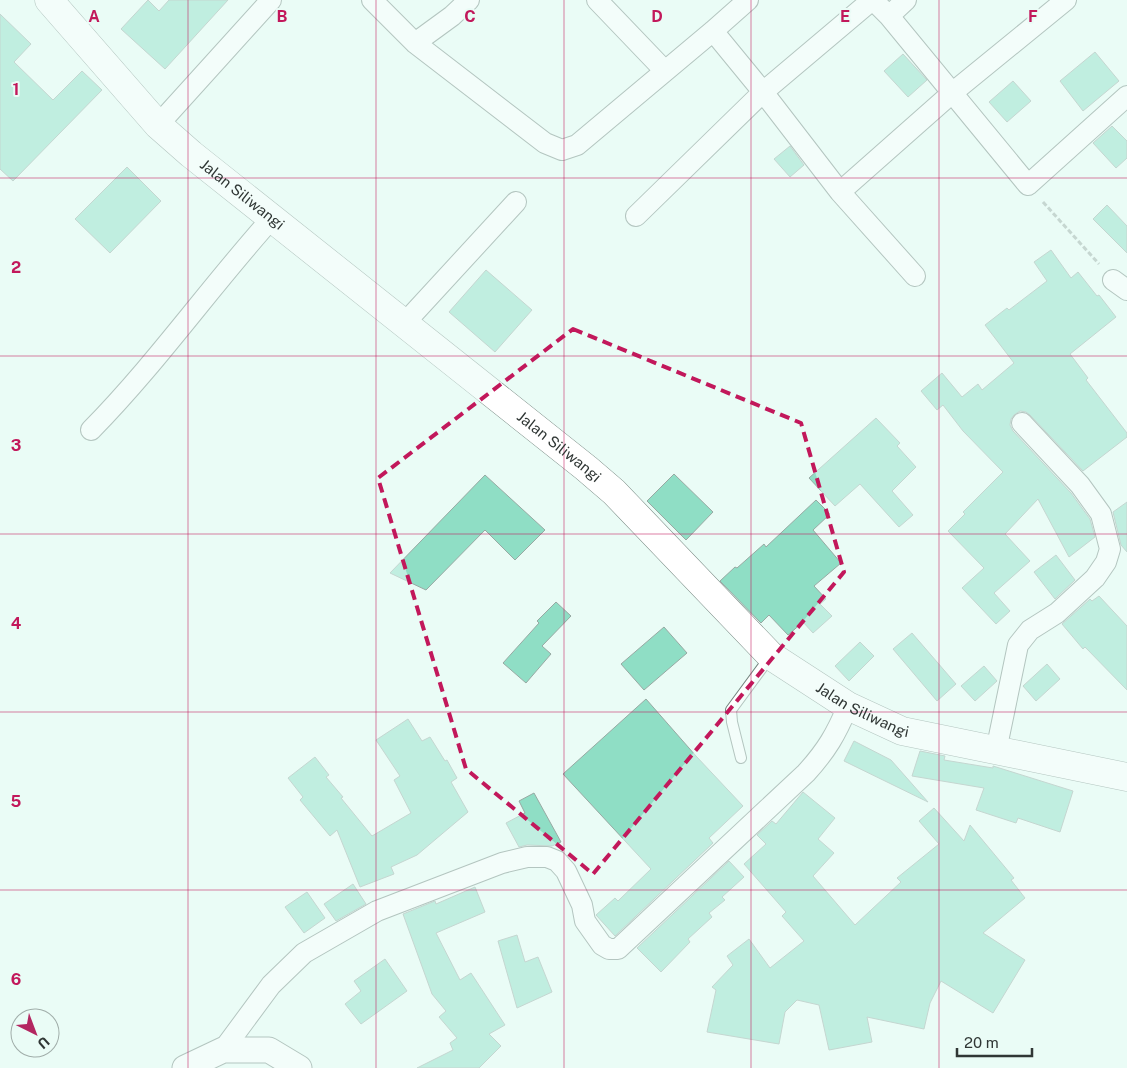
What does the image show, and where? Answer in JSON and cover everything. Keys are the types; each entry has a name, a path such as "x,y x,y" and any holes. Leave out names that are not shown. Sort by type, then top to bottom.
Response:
{"main road":[{"name":"Jalan Siliwangi","path":"49,0 158,125 191,154 614,492 771,656 848,706 902,730 1127,777"}],"street":[{"path":"158,125 272,0"},
{"path":"372,0 415,43 546,143 562,150 577,145 714,31 748,0"},
{"path":"415,43 452,16 469,0"},
{"path":"597,0 665,71"},
{"path":"636,216 763,92 872,0 889,16 1028,184 1127,96"},
{"path":"889,16 906,0"},
{"path":"840,192 952,93 1066,0"},
{"path":"714,31 840,192 915,276"},
{"path":"406,324 412,314 516,202"},
{"path":"91,430 122,398 244,249 272,218"},
{"path":"996,751 1018,645 1030,630 1056,613 1095,578 1106,562 1110,549 1101,514 1080,485 1022,423"},
{"path":"223,1050 271,985 304,953 377,910 502,863 527,857 547,857 557,861 566,871 580,900 585,921 602,945 609,949 618,948 806,773 822,756 836,734 848,706"},
{"path":"185,1068 223,1050 269,1050 299,1068"}],"lane":[{"path":"742,758 732,722 731,710 771,656"}],"path":[{"path":"1028,184 1120,285"}],"highlighted area":[{"path":"573,329 801,423 844,572 593,874 466,769 378,478"}],"building":[{"path":"148,0 159,11 169,0 228,0 165,69 121,29"},
{"path":"0,14 31,44 14,62 53,100 82,71 102,90 13,181 0,169"},
{"path":"1095,52 1119,81 1083,111 1060,81"},
{"path":"903,54 927,80 908,97 884,71"},
{"path":"1013,81 1031,101 1007,122 989,102"},
{"path":"1112,126 1127,141 1127,158 1116,168 1093,143"},
{"path":"790,146 804,165 790,177 774,159"},
{"path":"127,167 161,201 110,253 75,219"},
{"path":"1107,205 1127,226 1127,253 1093,219"},
{"path":"1051,250 1071,278 1078,272 1116,317 1070,354 1088,378 1086,380 1127,433 1127,437 1083,471 1026,412 1020,411 1011,419 1010,425 1013,431 1071,493 1090,519 1095,537 1069,557 1038,499 1005,534 1030,561 994,593 1010,611 996,624 962,588 984,568 948,531 965,514 963,512 1003,472 963,431 943,405 937,410 921,391 942,373 962,397 978,384 982,390 1014,363 985,325 1007,308 1009,310 1047,281 1034,262"},
{"path":"486,270 532,310 495,352 449,312"},
{"path":"876,418 900,443 897,446 916,467 892,491 913,515 899,527 860,484 835,506 809,478"},
{"path":"674,474 713,512 686,540 647,501"},
{"path":"485,475 545,530 515,560 485,530 426,590 390,573"},
{"path":"816,500 830,514 813,530 841,563 814,586 826,599 820,604 832,616 813,633 803,622 788,635 769,615 761,623 720,581 764,544 766,547"},
{"path":"1127,502 1127,552 1121,545 1113,512"},
{"path":"1056,555 1075,580 1055,599 1034,572"},
{"path":"1099,596 1127,626 1127,690 1085,647 1083,649 1062,624 1090,599 1092,601"},
{"path":"556,602 571,616 542,646 551,654 526,683 503,663 539,623 537,621"},
{"path":"664,627 687,653 644,690 621,664"},
{"path":"912,633 956,684 937,701 893,649"},
{"path":"860,642 874,656 849,681 835,666"},
{"path":"1047,664 1060,679 1036,701 1023,686"},
{"path":"984,666 997,681 975,701 961,686"},
{"path":"646,699 743,806 709,838 713,843 615,936 596,915 615,898 618,901 651,869 563,774"},
{"path":"408,719 422,741 430,737 445,761 447,760 457,778 451,782 468,812 417,855 391,867 394,874 360,887 337,830 330,836 300,800 303,797 288,778 315,757 329,775 326,777 343,797 341,798 372,836 411,813 394,780 400,776 376,740"},
{"path":"854,741 891,760 928,802 844,761"},
{"path":"920,751 945,756 944,760 993,768 993,766 1073,791 1060,832 1018,818 1016,823 976,810 984,788 912,776"},
{"path":"803,792 835,818 818,839 834,853 813,876 855,925 901,882 897,878 939,844 919,821 934,808 964,841 970,825 1014,878 1011,880 1025,898 983,933 1025,960 993,1013 941,981 930,1003 924,1029 867,1017 872,1042 829,1050 819,1005 797,1000 785,1012 779,1044 707,1032 716,990 712,987 733,965 727,956 749,939 770,968 804,941 782,916 786,912 744,864 766,844 757,835 772,821 776,824"},
{"path":"534,793 561,842 552,846 527,845 519,847 506,823 525,813 519,801"},
{"path":"729,861 744,877 722,897 725,900 709,913 712,917 688,939 690,942 661,972 637,948"},
{"path":"353,884 366,904 336,921 324,904"},
{"path":"475,887 485,912 436,933 460,980 471,973 505,1025 489,1034 501,1046 479,1068 417,1068 453,1050 450,1043 457,1038 439,1017 446,1011 432,994 403,914 435,901 436,904"},
{"path":"307,892 325,918 304,933 285,907"},
{"path":"517,935 525,962 538,957 552,992 517,1008 498,941"},
{"path":"385,959 407,991 361,1024 345,1004 361,991 354,981"}]}
